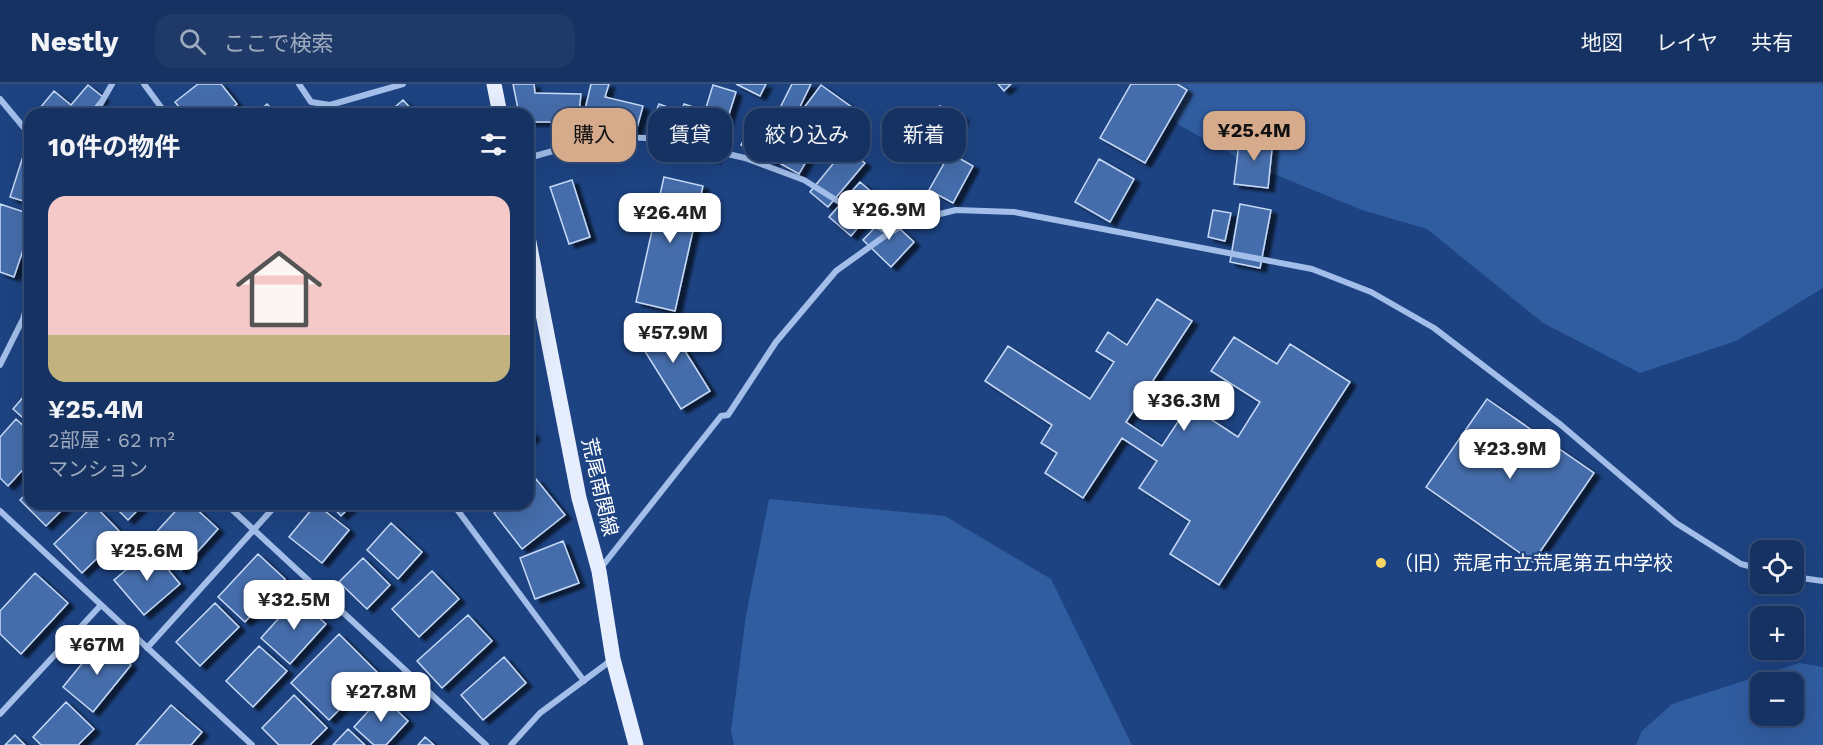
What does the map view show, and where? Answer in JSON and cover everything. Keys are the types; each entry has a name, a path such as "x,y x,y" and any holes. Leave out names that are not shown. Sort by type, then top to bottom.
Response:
{"main road":[{"path":"495,84 499,108"},
{"name":"荒尾南関線","path":"534,268 579,498 599,571 614,659 636,745"}],"street":[{"path":"98,108 112,84"},
{"path":"144,84 162,108"},
{"path":"299,84 311,102 330,105 403,84"},
{"path":"0,99 24,128"},
{"path":"534,156 606,136 663,139 745,158 804,180 889,233"},
{"path":"599,571 721,416 729,415 777,342 836,271 889,233 911,221 956,210 1014,212 1312,269 1371,292 1434,328 1561,425 1676,523 1741,564 1750,566"},
{"path":"0,365 24,316"},
{"path":"232,510 486,745"},
{"path":"147,648 272,510"},
{"path":"457,510 584,681"},
{"path":"0,512 252,745"},
{"path":"1804,578 1823,581"},
{"path":"0,714 101,605"},
{"path":"511,745 540,713 614,659"}],"shaded area":[{"path":"1148,84 1823,84 1823,288 1736,341 1640,373 1543,323 1427,229 1362,210 1249,164 1179,125"},
{"path":"769,499 945,516 1051,579 1132,745 734,745 731,731 746,615"},
{"path":"1799,663 1823,667 1823,745 1636,745 1642,731 1672,704 1750,679 1750,726 1804,726 1804,672 1771,672"}],"building":[{"path":"198,84 221,84 237,104 232,108 180,108 175,102"},
{"path":"513,84 534,84 535,93 581,94 580,108 552,108 552,122 534,122 534,108 518,108"},
{"path":"591,84 609,84 605,97 643,106 636,131 636,108 585,108"},
{"path":"736,84 766,84 760,96"},
{"path":"792,84 811,84 799,108 780,108"},
{"path":"998,84 1011,84 1004,91"},
{"path":"1131,84 1177,84 1187,90 1145,163 1100,138"},
{"path":"88,85 103,97 94,108 40,108 54,91 71,105"},
{"path":"713,85 736,92 731,108 706,108"},
{"path":"821,85 853,108 804,108"},
{"path":"403,100 410,108 394,108"},
{"path":"659,104 670,108 657,108"},
{"path":"684,104 696,108 683,108"},
{"path":"1240,135 1273,139 1268,188 1234,184"},
{"path":"24,153 24,201 10,197"},
{"path":"1099,159 1134,179 1110,222 1075,202"},
{"path":"782,162 806,162 799,174 781,164"},
{"path":"835,162 865,163 828,207 810,192"},
{"path":"945,162 966,162 973,166 953,203 929,190"},
{"path":"664,177 703,186 675,311 636,302"},
{"path":"572,180 590,237 569,244 550,187"},
{"path":"860,182 881,200 851,236 829,217"},
{"path":"0,204 24,212 24,247 14,277 0,272"},
{"path":"1240,204 1271,210 1260,268 1230,262"},
{"path":"1213,210 1231,213 1225,241 1208,237"},
{"path":"886,216 914,242 891,267 863,240"},
{"path":"1157,299 1192,321 1126,422 1162,446 1189,405 1238,437 1260,402 1211,371 1234,337 1277,364 1290,344 1350,382 1219,585 1170,554 1190,521 1139,488 1157,461 1122,438 1083,498 1045,473 1057,453 1041,443 1052,425 985,381 1008,346 1090,399 1114,362 1096,351 1108,332 1127,345"},
{"path":"665,319 710,391 681,409 636,337"},
{"path":"24,396 24,419 13,409"},
{"path":"1487,399 1594,473 1533,562 1426,487"},
{"path":"16,419 24,426 24,469 8,486 0,478 0,437"},
{"path":"536,479 565,515 522,549 494,513 498,510 534,510 534,481"},
{"path":"30,510 62,510 46,526"},
{"path":"89,510 99,510 122,534 82,573 54,544"},
{"path":"118,510 138,510 128,520"},
{"path":"176,510 197,510 218,529 181,570 149,540"},
{"path":"311,510 324,510 349,530 322,563 289,537"},
{"path":"336,510 347,510 341,516"},
{"path":"391,523 422,552 398,579 367,550"},
{"path":"563,541 579,583 535,599 520,558"},
{"path":"151,549 180,584 144,615 114,580"},
{"path":"258,554 285,579 245,622 218,597"},
{"path":"363,558 390,585 367,609 339,582"},
{"path":"432,571 459,599 419,637 392,609"},
{"path":"35,573 68,603 21,654 0,634 0,611"},
{"path":"297,598 326,624 290,664 261,638"},
{"path":"215,603 239,627 200,666 176,642"},
{"path":"468,615 492,641 442,688 417,661"},
{"path":"339,634 377,672 329,720 291,683"},
{"path":"101,640 131,665 93,712 63,687"},
{"path":"259,646 287,671 253,707 226,681"},
{"path":"504,657 526,683 483,720 461,695"},
{"path":"294,695 327,728 310,745 279,745 262,728"},
{"path":"382,696 408,721 386,745 374,745 354,727"},
{"path":"66,702 94,729 78,745 41,745 33,737"},
{"path":"171,705 202,732 191,745 136,745"},
{"path":"348,729 365,745 333,745"},
{"path":"15,735 25,745 5,745"},
{"path":"425,737 434,745 418,745"}],"place":[{"name":"（旧）荒尾市立荒尾第五中学校","path":"1381,563"}]}
